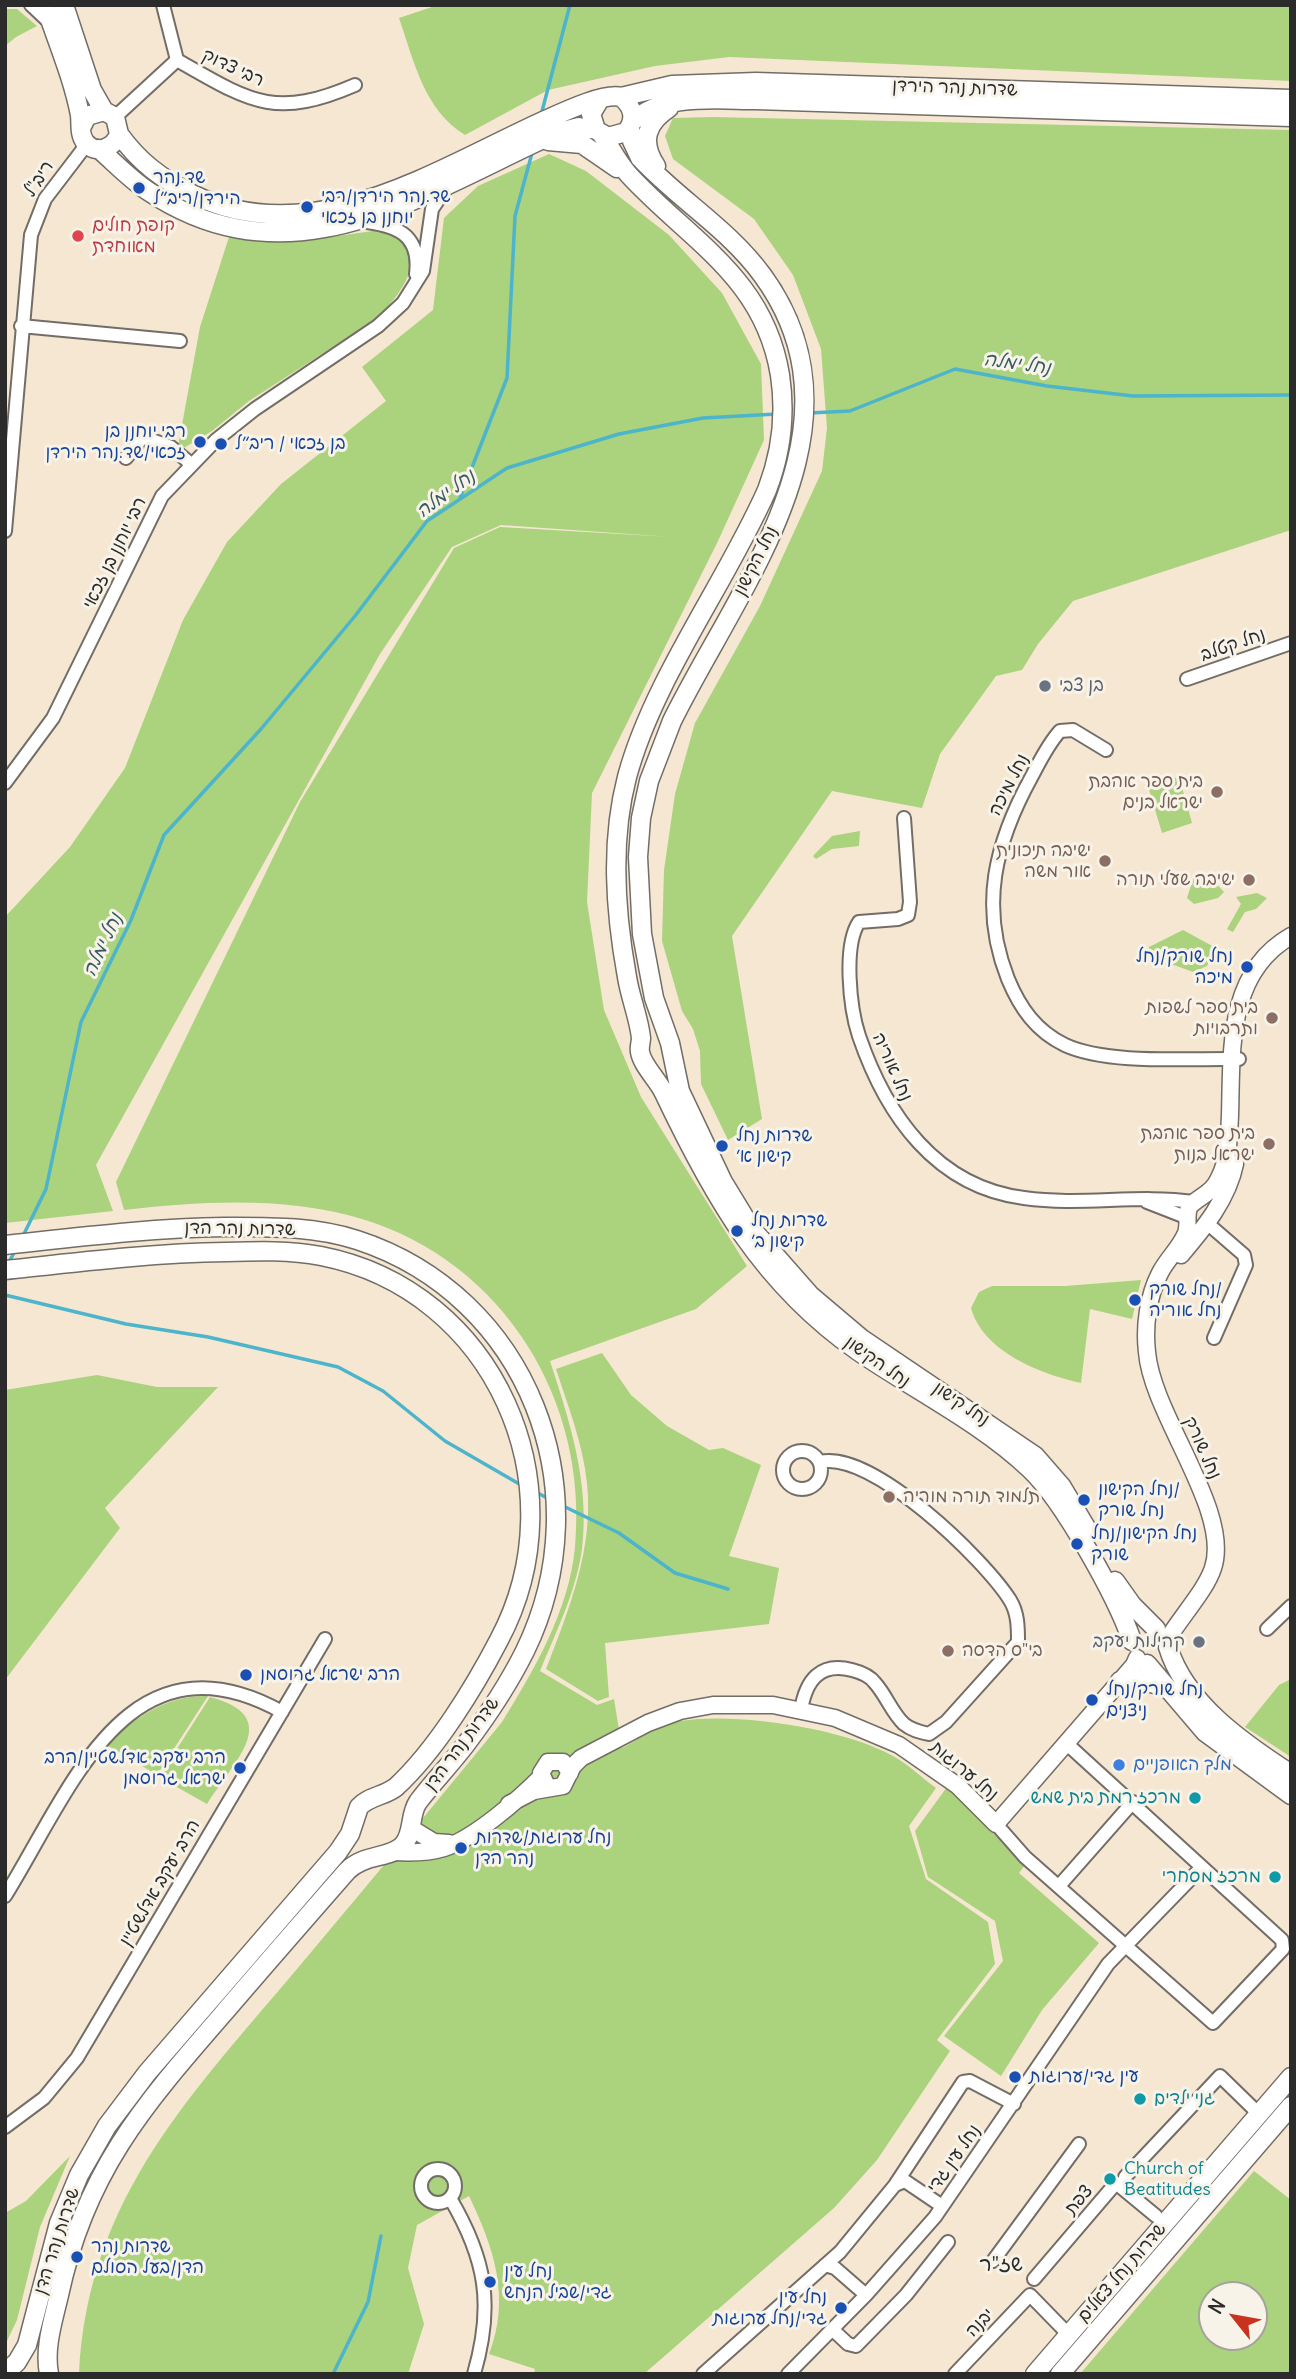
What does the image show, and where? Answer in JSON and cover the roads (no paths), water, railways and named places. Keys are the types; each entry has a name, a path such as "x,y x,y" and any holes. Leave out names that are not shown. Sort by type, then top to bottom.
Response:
{"main road":[{"path":"45,5 89,140 131,178 165,201 206,221 230,228 279,234 304,233 359,221 571,129 621,136 631,124 631,107 621,97 610,96 554,116 376,197 328,211 258,214 203,200 158,176 137,158 92,90 64,5"},
{"name":"שדרות נהר הירדן","path":"621,97 672,85 756,82 1291,99"},
{"path":"600,99 591,114 599,133 629,175 657,201"},
{"name":"שדרות נהר הירדן","path":"631,124 654,107 681,102 756,100 1291,117"},
{"path":"667,184 647,150 647,133 660,114 681,102"},
{"path":"89,140 86,116 113,121"},
{"path":"89,140 110,147 113,121"},
{"name":"נחל הקישון","path":"631,124 640,158 731,239 775,295 789,325 800,365 806,418 800,457 787,498 672,721 647,790 639,836 639,909 651,987 670,1045"},
{"path":"534,143 557,140 582,144 604,158 657,201"},
{"name":"נחל הקישון","path":"657,201 721,261 757,306 779,369 784,418 779,452 767,490 652,712 628,775 618,834 618,910 627,980 642,1051 721,1206 753,1250 801,1304 830,1329 987,1436 1040,1479 1061,1508 1119,1610 1139,1654 1164,1687 1205,1732 1291,1795"},
{"path":"654,1033 670,1045 666,1061 657,1065 642,1051 654,1033"},
{"name":"נחל קישון","path":"670,1045 680,1091 693,1121 732,1199 762,1243 810,1295 841,1322 1035,1456 1072,1502 1122,1592 1162,1636 1178,1674 1206,1707 1236,1734 1291,1774"},
{"name":"שדרות נהר הדן","path":"5,1245 156,1228 282,1226 323,1232 368,1245 419,1269 440,1283 496,1335 521,1373 549,1448 557,1521 554,1555 544,1603 525,1651 498,1698 467,1743 419,1802 404,1844 394,1852 374,1855 347,1871 161,2086 121,2139 93,2187 75,2234 49,2338 47,2374 32,2365 8,2371"},
{"name":"שדרות נהר הדן","path":"5,1270 161,1253 284,1251 351,1263 407,1289 425,1301 475,1348 497,1381 524,1451 531,1517 519,1594 500,1638 446,1724 394,1789 359,1807 338,1852 147,2073 107,2126 68,2199 51,2247 29,2340 20,2358 8,2371"},
{"path":"1141,1630 1162,1636 1161,1660 1139,1654 1141,1630"},
{"path":"1120,1681 1135,1678 1164,1687"},
{"path":"377,1796 396,1799 411,1823"},
{"path":"352,1826 360,1845 374,1855"},
{"name":"שדרות נחל צאלים","path":"1035,2374 1291,2077"},
{"name":"שדרות נחל צאלים","path":"1060,2374 1291,2106"}],"street":[{"path":"31,5 52,26"},
{"path":"113,121 177,60 163,5"},
{"name":"רבי צדוק","path":"177,60 255,101 285,106 310,103 355,85"},
{"name":"ריב\"ל","path":"5,531 26,269 37,215 53,186 89,140"},
{"name":"רבי יוחנן בן זכאי","path":"5,783 53,718 162,496 191,464 254,409 378,326 403,303 419,281 426,261 432,209 450,183"},
{"name":"רבי יוחנן בן זכאי","path":"359,221 398,230 412,243 417,272 403,303"},
{"path":"21,326 180,341"},
{"path":"126,458 143,437 171,447 191,464"},
{"name":"נחל קטלב","path":"1187,679 1291,643"},
{"name":"נחל מיכה","path":"1106,750 1073,730 1060,731 1024,790 1003,836 996,861 993,906 999,955 1014,994 1040,1028 1075,1049 1111,1056 1235,1059"},
{"name":"נחל אוריה","path":"904,818 910,902 908,915 898,919 859,922 850,940 850,981 857,1031 873,1074 895,1115 933,1159 958,1176 987,1189 1024,1199 1149,1197 1196,1201"},
{"name":"נחל שורק","path":"1162,1636 1209,1579 1216,1559 1216,1546 1214,1529 1193,1472 1150,1374 1146,1326 1160,1273 1186,1232 1227,1188 1235,1161 1236,1013 1244,988 1265,956 1291,936"},
{"name":"נחל שורק","path":"1200,1220 1188,1209 1211,1192 1227,1154 1235,1059 1244,1015 1253,992 1273,962 1291,945"},
{"name":"נחל אוריה","path":"1126,1199 1151,1203 1200,1220 1244,1255 1246,1265 1214,1338"},
{"path":"1196,1201 1208,1203 1200,1220"},
{"path":"801,1710 804,1692 815,1674 828,1667 843,1668 874,1681 901,1721 929,1734 946,1722 1017,1642 1018,1626 1010,1601 991,1574 947,1528 869,1473 844,1461 820,1462"},
{"path":"1267,1629 1290,1605"},
{"name":"הרב יעקב אדלשטיין","path":"5,2127 44,2098 77,2058 325,1639"},
{"path":"996,1824 1120,1681 1139,1654"},
{"path":"5,1896 98,1745 119,1722 138,1707 173,1692 202,1688 236,1692 282,1713"},
{"name":"נחל ערוגות","path":"566,1768 573,1766 587,1754 648,1723 680,1711 749,1704 801,1710 845,1722 899,1745 958,1787 1025,1857 1124,1947 1213,2022 1283,1950 1282,1940 1202,1867"},
{"path":"1066,1743 1202,1867"},
{"path":"394,1852 433,1851 459,1841 509,1804 546,1782 563,1786 566,1768 548,1762 546,1782"},
{"path":"1059,1886 1133,1802"},
{"path":"411,1823 435,1842 459,1841"},
{"name":"נחל עין גדי","path":"788,2374 866,2295 942,2206 1091,1988 1124,1947 1202,1867"},
{"path":"1125,2177 1220,2076 1259,2114"},
{"path":"703,2374 825,2265 895,2185 963,2082 970,2081 1014,2104"},
{"path":"993,2260 1079,2144"},
{"path":"895,2185 905,2181 942,2206"},
{"name":"צפת","path":"1034,2279 1116,2183 1156,2216"},
{"path":"450,2198 475,2244 481,2265 485,2312 482,2346 474,2374"},
{"path":"832,2329 848,2344 856,2346 906,2295 948,2242"},
{"path":"825,2265 835,2268 866,2295"},
{"name":"יבנה","path":"955,2374 1030,2295 1069,2335"}],"waterway":[{"path":"541,115 570,5"},
{"path":"460,498 507,378 515,216 532,153"},
{"name":"נחל ימלה","path":"809,413 850,411 955,369 1047,386 1133,396 1291,395"},
{"name":"נחל ימלה","path":"23,1236 46,1189 81,1022 131,920 164,835 261,729 355,616 427,521 507,468 619,434 703,418 777,414"},
{"name":"נחל ימלה","path":"8,1264 16,1249"},
{"path":"5,1295 126,1324 208,1337 338,1367 383,1391 445,1441 521,1485"},
{"path":"534,1491 549,1499"},
{"path":"559,1504 619,1533 675,1573 728,1589"},
{"path":"333,2374 368,2302 381,2236"}],"place":[{"name":"שד.נהר הירדן/ריב״ל","path":"139,188"},
{"name":"שד.נהר הירדן/רבי יוחנן בן זכאי","path":"307,207"},
{"name":"קופת חולים מאוחדת","path":"78,236"},
{"name":"רבי יוחנן בן זכאי/שד.נהר הירדן","path":"200,442"},
{"name":"בן זכאי / ריב״ל","path":"221,444"},
{"name":"בן צבי","path":"1045,686"},
{"name":"בית ספר אהבת ישראל בנים","path":"1217,792"},
{"name":"ישיבה תיכונית אור משה","path":"1105,861"},
{"name":"ישיבה שעלי תורה","path":"1249,880"},
{"name":"נחל שורק/נחל מיכה","path":"1247,967"},
{"name":"בית ספר לשפות ותרבויות","path":"1272,1018"},
{"name":"בית ספר אהבת ישראל בנות","path":"1269,1144"},
{"name":"שדרות נחל קישון א׳","path":"722,1146"},
{"name":"שדרות נחל קישון ב׳","path":"737,1231"},
{"name":"נחל שורק/ נחל אוריה","path":"1135,1300"},
{"name":"תלמוד תורה מוריה","path":"889,1497"},
{"name":"נחל הקישון/ נחל שורק","path":"1084,1500"},
{"name":"נחל הקישון/נחל שורק","path":"1077,1544"},
{"name":"קהילות יעקב","path":"1199,1642"},
{"name":"בי\"ס הדסה","path":"948,1651"},
{"name":"הרב ישראל גרוסמן","path":"246,1675"},
{"name":"נחל שורק/נחל ניצנים","path":"1092,1700"},
{"name":"מלך האופניים","path":"1119,1765"},
{"name":"הרב יעקב אדלשטיין/הרב ישראל גרוסמן","path":"240,1768"},
{"name":"מרכז רמת בית שמש","path":"1195,1798"},
{"name":"נחל ערוגות/שדרות נהר הדן","path":"461,1848"},
{"name":"מרכז מסחרי","path":"1275,1877"},
{"name":"עין גדי/ערוגות","path":"1015,2077"},
{"name":"גני ילדים","path":"1140,2099"},
{"name":"Church of Beatitudes","path":"1110,2179"},
{"name":"שדרות נהר הדן/בעל הסולם","path":"77,2257"},
{"name":"נחל עין גדי/שביל הנחש","path":"490,2282"},
{"name":"נחל עין גדי/נחל ערוגות","path":"841,2308"}],"district":[{"name":"שז\"ר","path":"1001,2265"}]}
